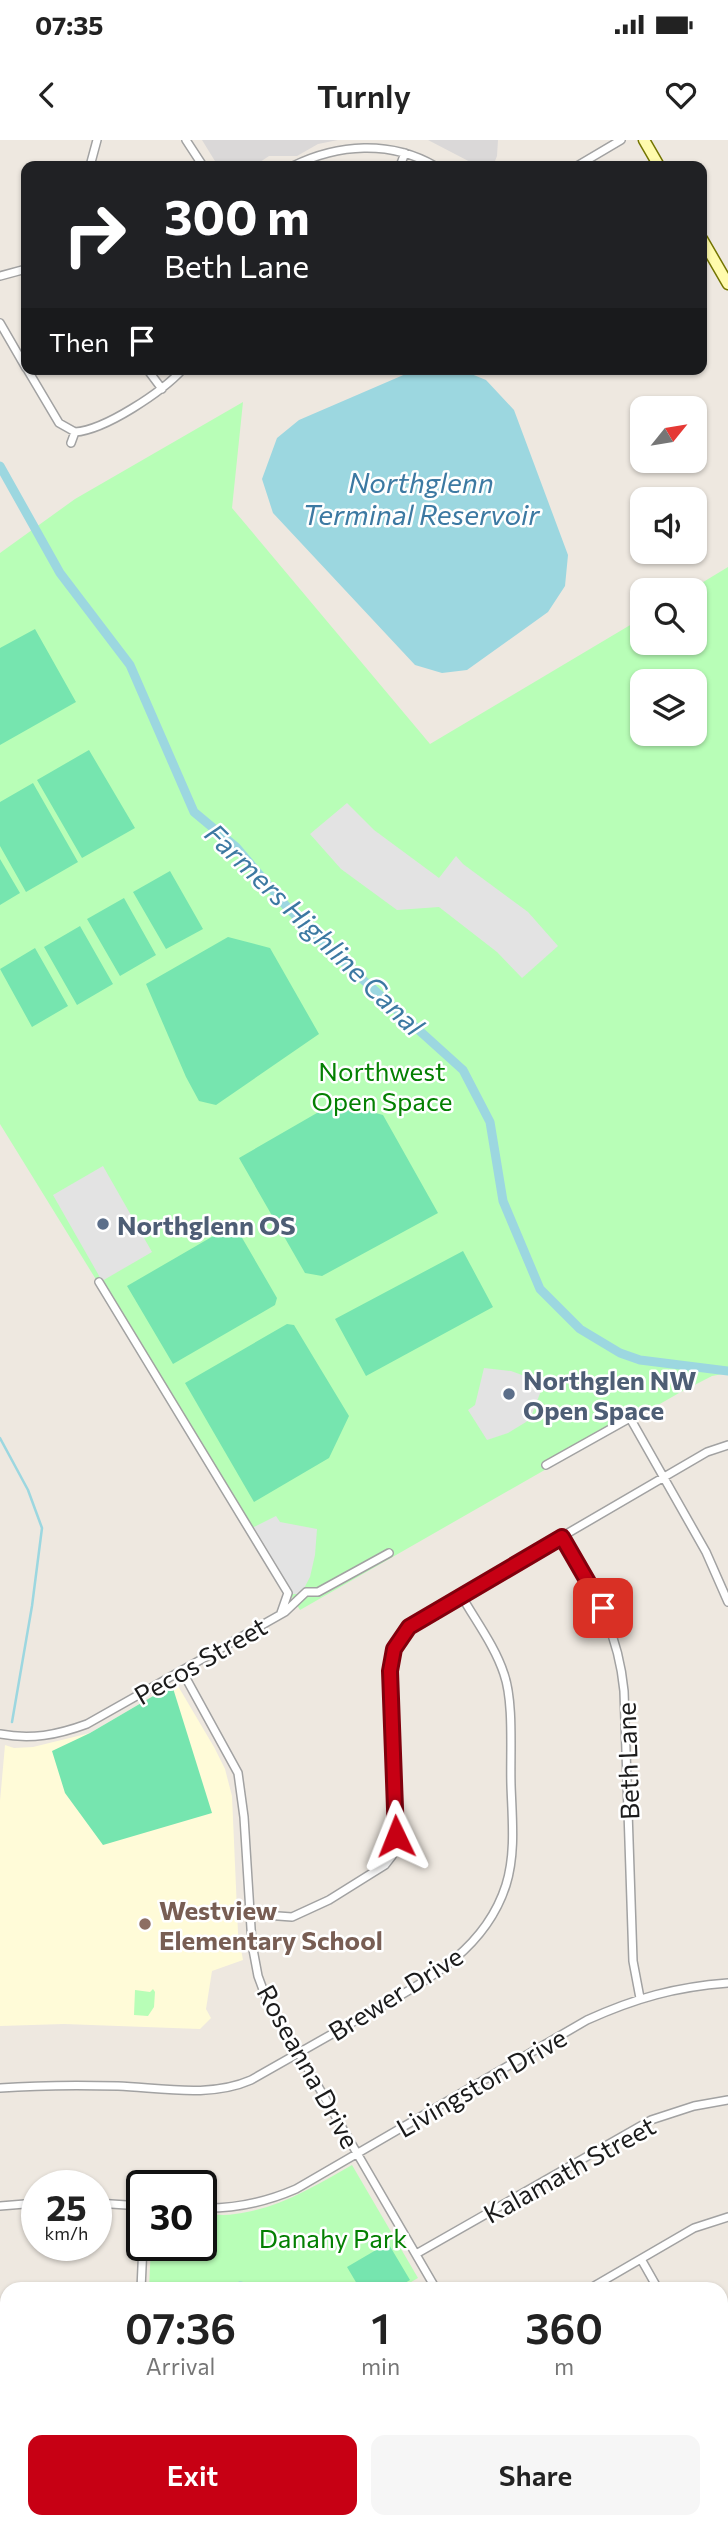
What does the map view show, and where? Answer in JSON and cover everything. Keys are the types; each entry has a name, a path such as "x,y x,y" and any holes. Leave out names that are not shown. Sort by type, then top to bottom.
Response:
{"main road":[{"path":"644,140 656,161"},
{"path":"707,248 728,284"}],"street":[{"path":"91,161 97,140"},
{"path":"186,140 199,161"},
{"path":"585,161 621,140"},
{"path":"304,161 344,148 376,148 405,153 423,161"},
{"path":"402,161 405,153"},
{"path":"0,276 21,270"},
{"path":"0,323 21,359"},
{"path":"31,375 59,423 65,429 75,432 102,424 162,389 177,375"},
{"path":"152,375 162,389"},
{"path":"71,443 75,432"},
{"path":"99,1282 288,1593 281,1613"},
{"path":"546,1465 630,1418 706,1552 728,1602"},
{"path":"250,1914 284,1918 308,1912 380,1869 392,1856 396,1836 390,1671 392,1655 409,1627 707,1452 728,1445"},
{"name":"Beth Lane","path":"562,1537 603,1608 620,1656 624,1691 633,1961 640,1998"},
{"name":"Pecos Street","path":"0,1734 34,1737 71,1730 95,1720 281,1613 306,1592 318,1592 389,1553"},
{"name":"Brewer Drive","path":"0,2088 46,2084 213,2090 241,2084 452,1963 486,1927 506,1885 510,1870 512,1832 506,1683 500,1663 460,1595"},
{"name":"Roseanna Drive","path":"182,1671 238,1773 244,1817 254,1957 269,2003 432,2282"},
{"name":"Livingston Drive","path":"217,2207 242,2206 283,2194 308,2183 587,2020 640,1998 679,1988 728,1983"},
{"name":"Kalamath Street","path":"416,2254 651,2120 694,2106 728,2100"},
{"path":"0,2206 21,2204"},
{"path":"602,2282 694,2228 728,2217"},
{"path":"641,2259 654,2282"},
{"path":"141,2282 142,2261"}],"shaded area":[{"path":"202,140 338,140 318,144 297,156 269,156 262,161 215,161"},
{"path":"428,140 498,140 495,161 468,161"},
{"path":"347,803 374,830 439,878 456,856 528,912 558,946 522,978 497,952 439,907 397,910 341,869 310,834"},
{"name":"Northglenn OS","path":"103,1166 152,1252 102,1281 53,1195"},
{"name":"Northglen NW Open Space","path":"484,1368 511,1371 544,1383 531,1417 526,1422 508,1433 487,1440 468,1410 475,1405"},
{"path":"276,1516 280,1522 317,1529 310,1577 301,1594 291,1594 252,1528"},
{"path":"172,1685 178,1686 214,1747 225,1769 232,1796 238,1933 243,1960 212,1971 206,2009 211,2018 200,2029 64,2024 0,2026 0,1801 5,1745 14,1748 33,1747 90,1733"}],"green space":[{"name":"Northwest Open Space","path":"243,402 232,508 430,744 630,625 630,655 707,655 707,580 728,567 728,1373 712,1376 679,1393 300,1610 0,1124 0,553 75,499"},
{"path":"35,629 76,702 0,745 0,648"},
{"path":"89,750 135,828 82,858 37,780"},
{"path":"33,783 78,862 26,892 0,846 0,802"},
{"path":"0,859 20,893 0,905"},
{"path":"170,871 203,929 166,949 133,892"},
{"path":"124,898 156,955 120,976 87,919"},
{"path":"80,926 113,984 77,1005 44,947"},
{"path":"228,937 270,948 319,1034 216,1105 199,1101 146,984"},
{"path":"35,948 68,1006 32,1027 0,969"},
{"path":"336,1102 383,1115 438,1213 322,1276 305,1273 239,1158"},
{"path":"234,1224 277,1298 275,1305 173,1364 127,1286"},
{"path":"463,1251 493,1307 366,1376 335,1319"},
{"path":"287,1324 294,1325 349,1416 329,1458 254,1502 185,1383"},
{"path":"172,1685 212,1813 103,1845 65,1793 52,1751 90,1733"},
{"path":"153,1989 154,2007 148,2016 134,2015 135,1990 150,1992"},
{"name":"Danahy Park","path":"352,2165 418,2278 411,2282 149,2282 150,2261 217,2261 217,2215 251,2211 296,2196"},
{"path":"388,2243 410,2280 356,2282 347,2267"}],"water":[{"name":"Northglenn Terminal Reservoir","path":"403,375 474,375 486,380 514,410 568,555 565,586 548,612 467,670 442,673 415,665 273,513 262,479 277,438 299,420"}],"waterway":[{"name":"Farmers Highline Canal","path":"0,466 60,573 130,665 194,812 236,847 287,907 340,959 463,1070 490,1122 503,1201 540,1289 580,1329 620,1353 640,1360 728,1371"},
{"path":"0,1438 28,1490 42,1528 12,1722"}],"place":[{"name":"Northglenn OS","path":"103,1224"},
{"name":"Northglen NW Open Space","path":"509,1394"},
{"name":"Westview Elementary School","path":"145,1924"}],"route":[{"path":"396,1836 390,1671 394,1649 409,1627 562,1537 603,1608"}]}
